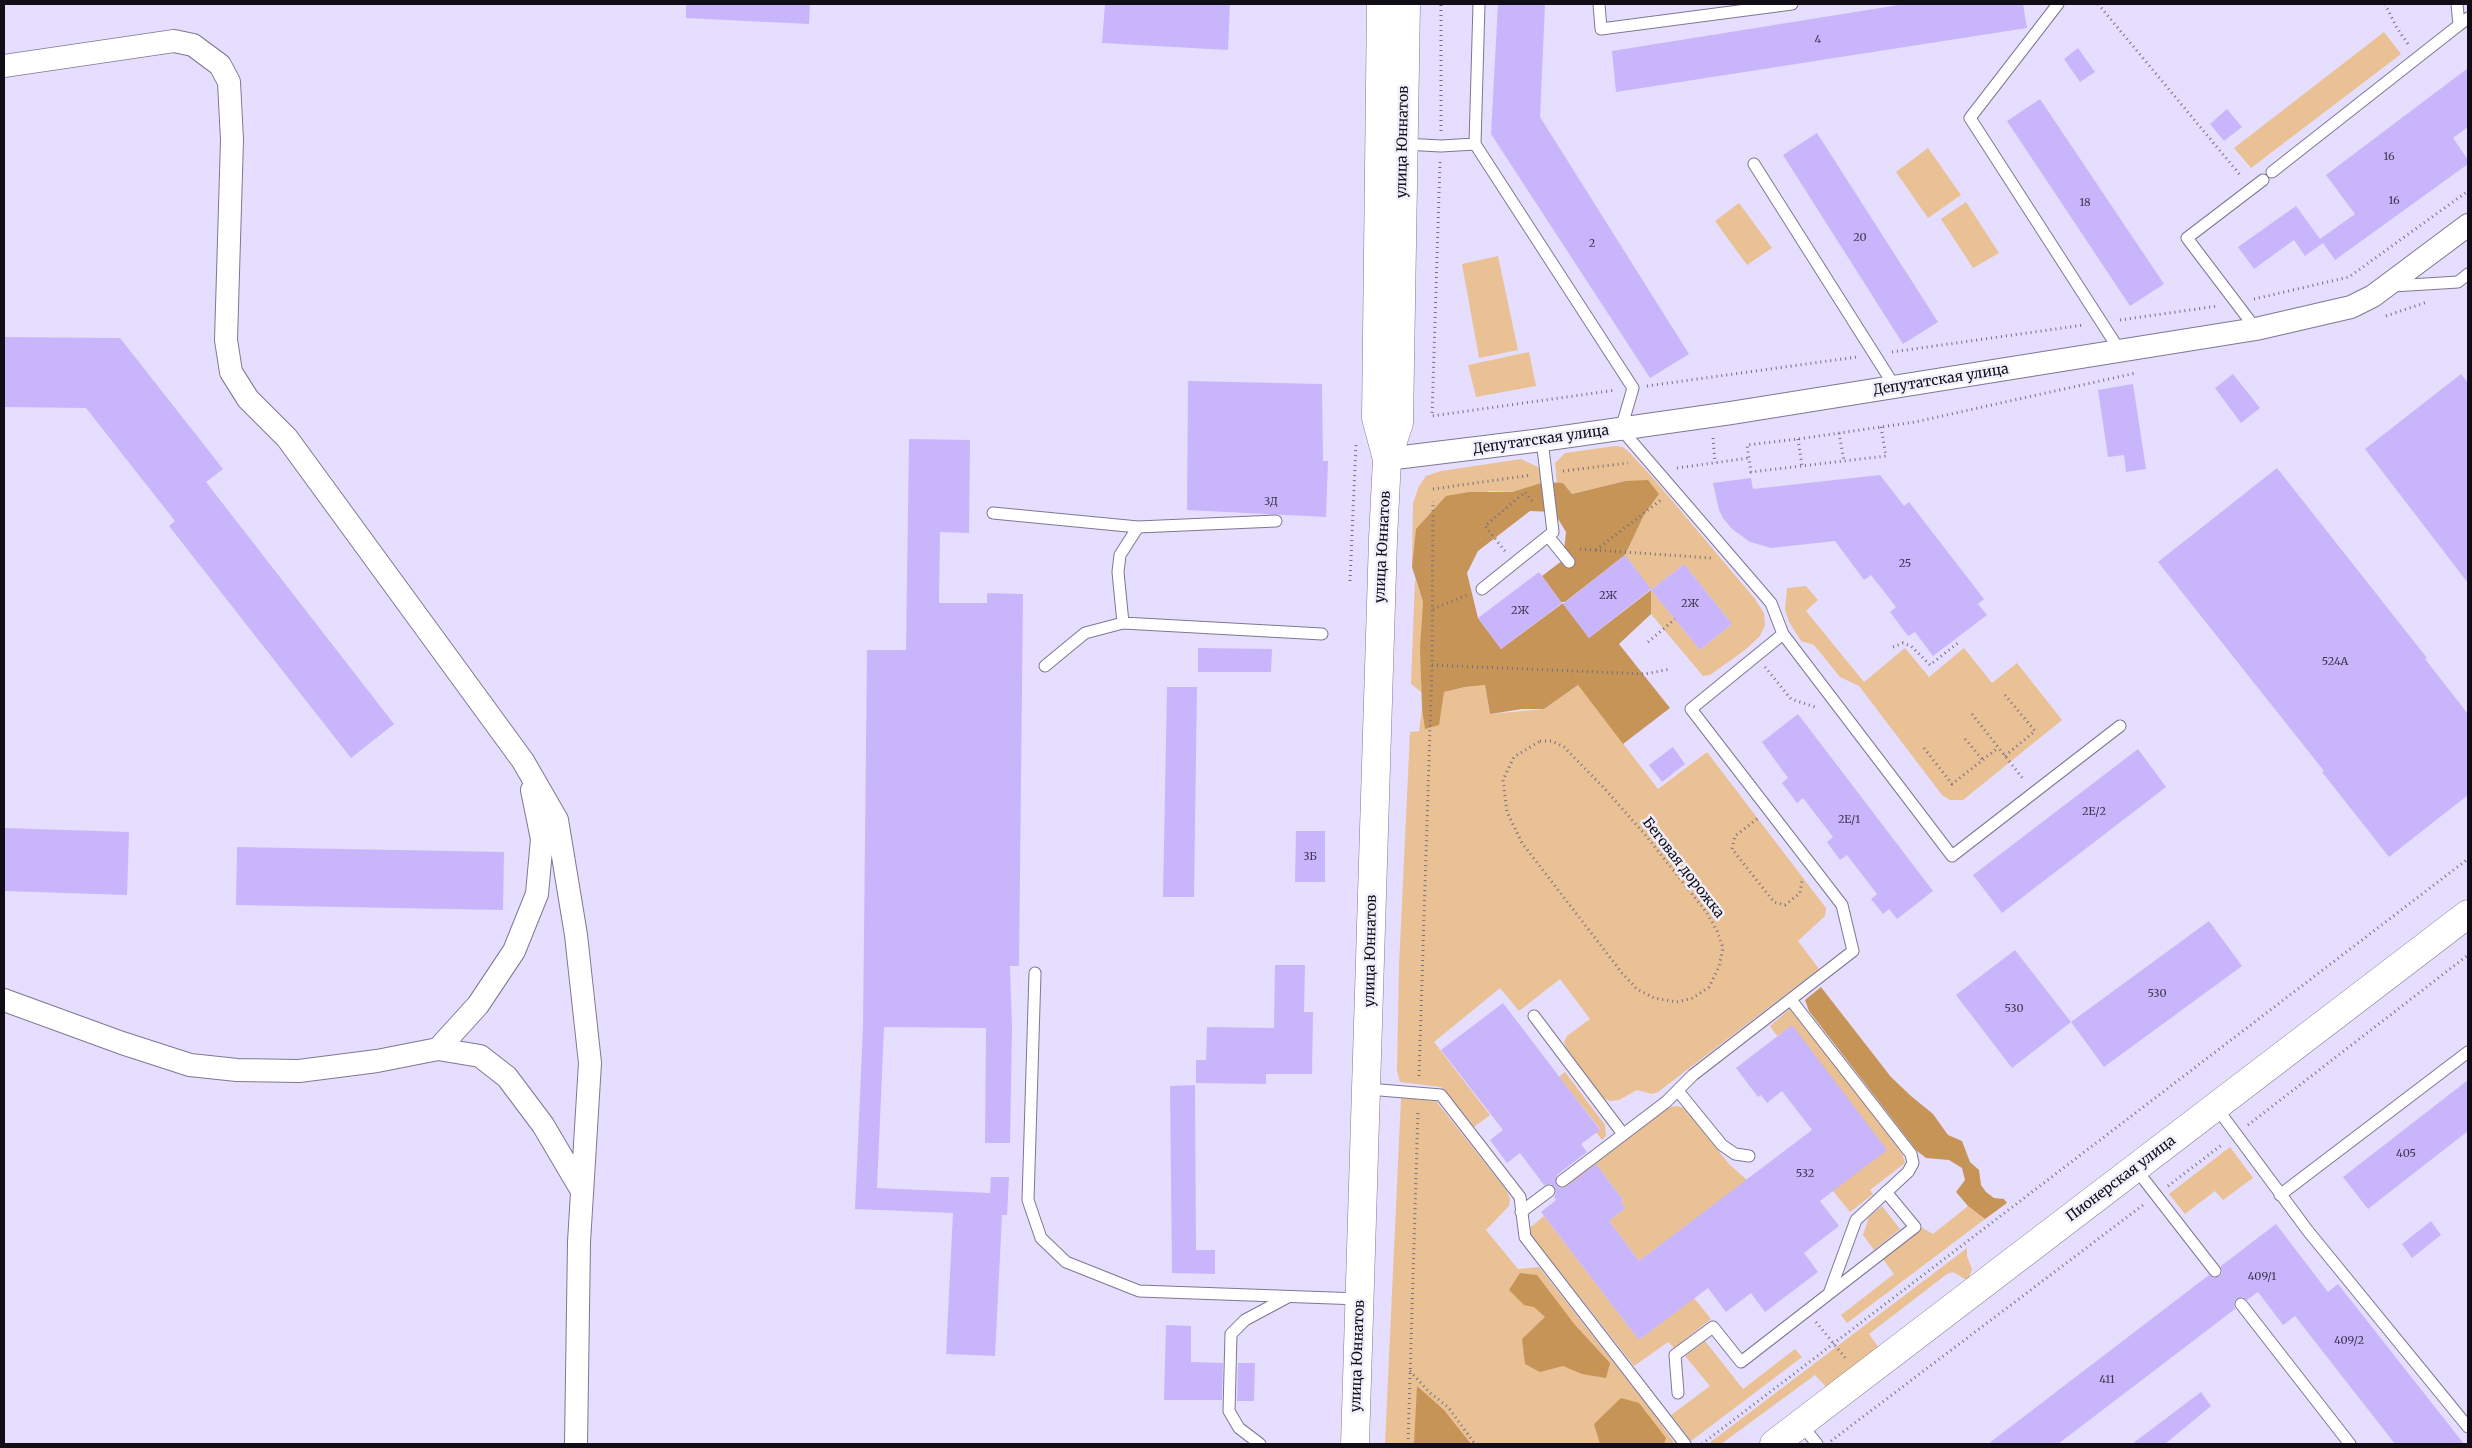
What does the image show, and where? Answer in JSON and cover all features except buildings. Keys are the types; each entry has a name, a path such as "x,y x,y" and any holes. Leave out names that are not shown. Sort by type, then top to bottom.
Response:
{"main road":[{"name":"улица Юннатов","path":"1355,1444 1368,1089 1379,640 1387,459 1399,424 1391,144 1381,4"},
{"name":"улица Юннатов","path":"1391,144 1406,4"},
{"name":"Пионерская улица","path":"1774,1444 1809,1434 1861,1377 2468,914"}],"street":[{"path":"4,66 174,41 194,45 220,65 229,82 232,140 226,340 230,372 248,399 287,438 521,758 557,820 576,935 590,1063 579,1251 576,1444"},
{"name":"Депутатская улица","path":"1387,459 1621,429 2120,352 2256,329 2351,307 2385,286 2468,225"},
{"path":"438,1049 478,1006 514,951 537,894 542,839 536,799 521,758"},
{"path":"4,1000 122,1043 190,1065 237,1070 299,1071 377,1061 438,1049 480,1056 507,1077 542,1124 582,1191"}],"lane":[{"path":"1479,4 1475,144 1633,388 1621,429 1771,603 1783,634 1952,856 2120,726"},
{"path":"1599,4 1601,29 1792,4"},
{"path":"2058,4 1970,118 2120,352"},
{"path":"2272,172 2464,22 2457,4"},
{"path":"1391,144 1441,146 1475,144"},
{"path":"1754,164 1895,387"},
{"path":"2256,329 2187,238 2262,180"},
{"path":"2385,286 2458,282 2468,274"},
{"path":"1542,440 1551,531 1557,547 1570,562"},
{"path":"993,513 1138,527 1276,520"},
{"path":"1123,623 1118,572 1120,555 1138,527"},
{"path":"1482,589 1551,531"},
{"path":"1045,666 1086,633 1123,623 1322,634"},
{"path":"1562,1182 1678,1091 1693,1076 1853,951 1842,905 1691,709 1783,634"},
{"path":"1035,974 1028,1200 1042,1238 1066,1262 1139,1291 1360,1299"},
{"path":"1791,1000 1911,1154 1913,1163 1908,1172 1856,1220 1830,1292"},
{"path":"1534,1016 1624,1134"},
{"path":"2280,1195 2468,1052"},
{"path":"1368,1089 1440,1095 1520,1198 1524,1238 1685,1444"},
{"path":"1678,1091 1722,1145 1735,1154 1749,1156"},
{"path":"2216,1107 2280,1195 2468,1427"},
{"path":"2135,1168 2214,1271"},
{"path":"1521,1212 1549,1191"},
{"path":"1678,1393 1675,1355 1713,1327 1741,1362 1914,1227 1886,1192"},
{"path":"1260,1444 1239,1428 1229,1410 1231,1334 1245,1320 1289,1296"},
{"path":"2241,1304 2350,1444"}],"path":[{"path":"1441,4 1441,146 1432,416 2237,303 2349,277 2468,191"},
{"path":"2098,4 2251,188"},
{"path":"2385,4 2397,28 2419,58"},
{"path":"1881,427 1886,456 1751,472 1748,446 1915,422"},
{"path":"1839,433 1844,461"},
{"path":"1705,437 1713,436 1715,463"},
{"path":"1798,439 1802,466"},
{"path":"1350,581 1356,440"},
{"path":"1676,468 1749,458"},
{"path":"1596,550 1673,490"},
{"path":"1515,563 1485,526 1525,492 1551,531"},
{"path":"1408,1444 1432,665 1433,500"},
{"path":"1557,547 1734,560"},
{"path":"1433,609 1482,589"},
{"path":"1648,642 1674,619"},
{"path":"1893,646 1903,644 1911,646 1930,665 1959,642"},
{"path":"1432,665 1645,674 1670,669"},
{"path":"1765,667 1791,699 1815,707"},
{"path":"2005,695 2035,731 2005,756"},
{"path":"1972,714 2034,792"},
{"path":"1965,738 1983,760"},
{"name":"Беговая дорожка","path":"1552,740 1564,748 1604,788 1648,837 1707,913 1717,931 1723,948 1720,967 1709,987 1693,998 1677,1002 1654,998 1637,989 1622,973 1545,874 1512,825 1503,794 1503,780 1514,757 1540,741 1552,740"},
{"path":"1924,748 1952,784 1998,748"},
{"path":"1769,810 1735,836 1732,849 1774,902 1785,905 1800,893 1803,877 1814,868"},
{"path":"1701,1444 2468,859"},
{"path":"1806,1311 1882,1403"},
{"path":"1410,1371 1448,1407 1476,1444"}],"shaded area":[{"path":"2384,32 2401,54 2251,168 2234,148"},
{"path":"1928,148 1961,195 1928,218 1896,172"},
{"path":"1966,202 1999,253 1973,268 1941,219"},
{"path":"1739,203 1772,248 1747,265 1715,221"},
{"path":"1498,256 1518,350 1479,358 1462,264"},
{"path":"1529,352 1536,386 1476,397 1468,365"},
{"path":"1615,446 1623,447 1653,478 1755,599 1764,613 1765,625 1760,636 1745,650 1710,675 1703,676 1651,614 1651,590 1625,555 1644,515 1659,494 1625,481 1572,494 1563,483 1557,483 1555,463 1565,453","holes":["1684,564 1732,624 1700,650 1651,590"]},
{"path":"1521,459 1538,467 1544,482 1512,492 1488,491 1412,567 1413,503 1419,486 1426,476 1441,471"},
{"path":"1648,480 1659,494 1644,515 1625,555 1565,602 1561,602 1542,576 1563,560 1566,532 1554,512 1530,511 1478,551 1467,573 1478,618 1501,649 1563,603 1589,638 1651,590 1651,614 1619,644 1670,708 1623,744 1578,685 1544,709 1522,709 1490,714 1485,685 1444,692 1439,725 1425,729 1422,709 1420,648 1423,602 1412,567 1416,529 1446,496 1469,492 1512,492 1544,482 1563,483 1572,494 1625,481"},
{"path":"1415,579 1423,602 1421,692 1411,684"},
{"path":"1806,586 1818,600 1806,611 1864,682 1905,648 1929,677 1964,648 1992,683 2017,663 2062,720 1963,800 1950,800 1942,795 1859,686 1840,677 1814,645 1801,641 1789,622 1785,609 1787,588"},
{"path":"1485,685 1490,714 1544,709 1578,685 1658,789 1707,752 1826,908 1825,916 1798,941 1819,969 1658,1092 1653,1094 1637,1090 1619,1100 1610,1101 1603,1098 1567,1050 1564,1042 1567,1036 1590,1019 1560,979 1519,1011 1500,988 1434,1042 1490,1115 1474,1127 1441,1087 1400,1082 1397,1071 1399,966 1410,732 1419,731 1422,709 1425,728 1444,692"},
{"path":"1821,987 1891,1077 1933,1114 1948,1135 1962,1141 1970,1162 1979,1170 1981,1185 1986,1192 1994,1198 2004,1199 2007,1203 1985,1219 1968,1206 1956,1192 1965,1180 1962,1168 1949,1160 1926,1158 1917,1151 1809,1011 1805,1000"},
{"path":"1791,1008 1902,1153 1905,1163 1870,1190 1873,1194 1850,1212 1833,1191 1791,1026 1777,1036 1770,1026"},
{"path":"1565,1072 1605,1125 1606,1136 1602,1140 1596,1132 1600,1129 1559,1077"},
{"path":"1401,1098 1436,1101 1507,1191 1510,1199 1509,1206 1486,1230 1518,1269 1539,1267 1675,1444 1385,1444"},
{"path":"1677,1106 1684,1108 1729,1164 1747,1180 1639,1261 1609,1221 1625,1208 1621,1202 1623,1200 1599,1168 1569,1191 1565,1186 1669,1107"},
{"path":"2230,1147 2253,1178 2223,1200 2215,1191 2185,1214 2169,1194"},
{"path":"1882,1206 1900,1229 1874,1250 1863,1235 1869,1217"},
{"path":"1968,1206 1985,1219 1847,1323 1841,1315 1894,1274 1882,1258 1921,1227 1933,1234"},
{"path":"1544,1216 1639,1340 1694,1298 1711,1319 1674,1348 1668,1342 1634,1366 1527,1230"},
{"path":"1967,1248 1967,1256 1972,1269 1968,1281 1953,1272 1947,1274 1869,1334 1879,1348 1827,1388 1815,1375 1721,1444 1708,1444"},
{"path":"1520,1273 1537,1275 1575,1325 1610,1363 1606,1378 1582,1374 1563,1366 1540,1372 1525,1364 1522,1339 1545,1317 1534,1307 1524,1305 1509,1290"},
{"path":"1705,1341 1743,1389 1795,1349 1802,1357 1691,1441 1671,1415 1710,1386 1685,1356"},
{"path":"1417,1386 1444,1410 1471,1444 1414,1444"},
{"path":"1621,1398 1639,1403 1666,1438 1664,1444 1600,1444 1594,1424"}]}
